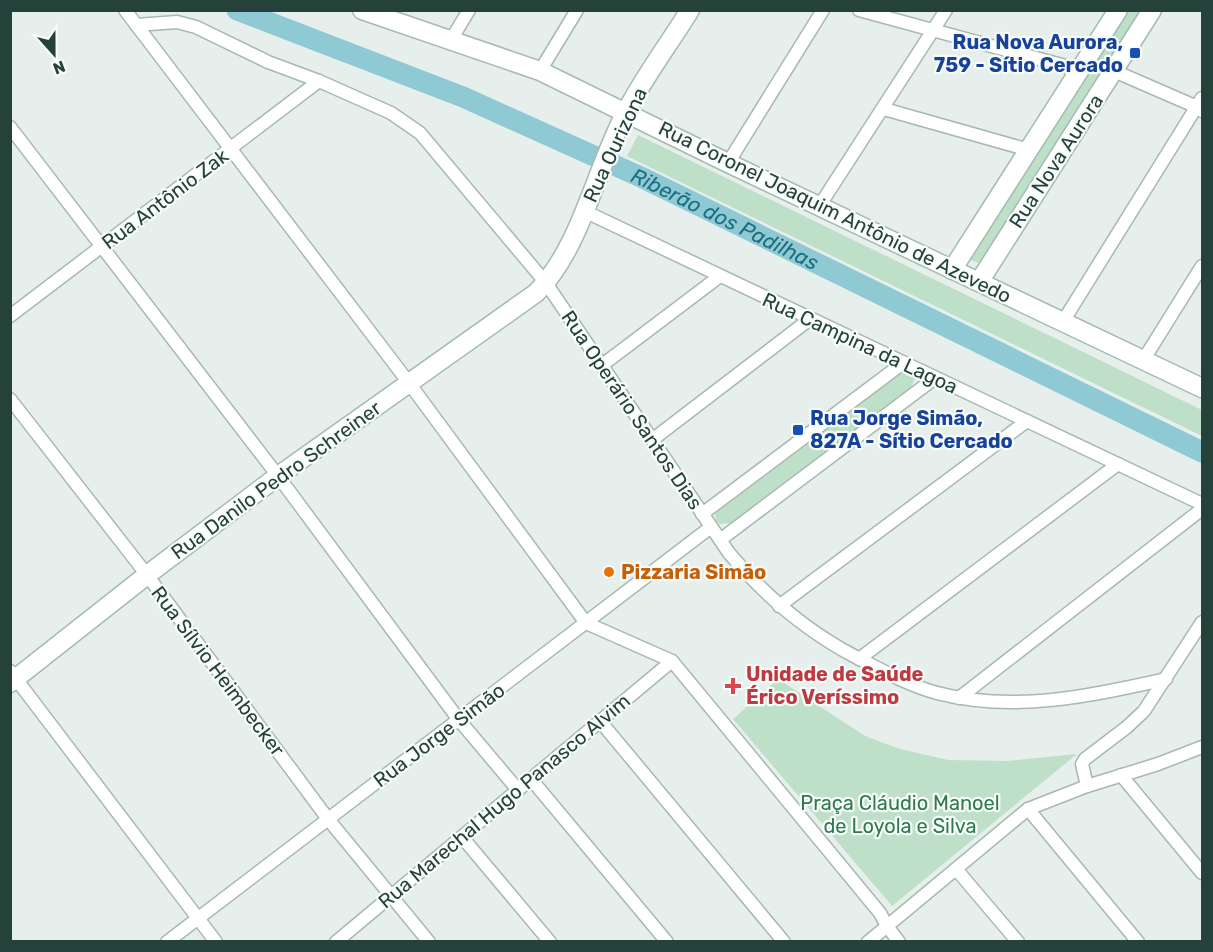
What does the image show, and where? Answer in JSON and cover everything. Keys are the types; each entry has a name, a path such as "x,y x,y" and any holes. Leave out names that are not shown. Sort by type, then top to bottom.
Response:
{"main road":[{"name":"Rua Coronel Joaquim Antônio de Azevedo","path":"362,10 540,71 728,163 952,270 1064,320 1203,388"},
{"name":"Rua Ourizona","path":"546,283 567,248 614,139 634,116 638,94 690,10"},
{"name":"Rua Nova Aurora","path":"952,270 1118,10"},
{"name":"Rua Nova Aurora","path":"979,282 1152,10"},
{"name":"Rua Danilo Pedro Schreiner","path":"12,678 278,476 525,302 546,283"}],"street":[{"path":"125,10 409,383 586,622 672,662 880,912 899,942"},
{"path":"451,40 470,10"},
{"path":"540,71 577,10"},
{"path":"728,163 823,10"},
{"path":"859,10 1080,70"},
{"path":"820,205 946,10"},
{"name":"Rua Operário Santos Dias","path":"136,25 164,22 187,24 268,62 319,81 391,113 420,133 546,283 740,567 779,606 807,628 860,659 910,684 959,698 1013,701 1066,699 1091,696 1166,679"},
{"path":"1064,320 1201,106 1114,71"},
{"name":"Rua Antônio Zak","path":"10,316 319,81"},
{"path":"884,109 1029,150"},
{"path":"10,128 278,476 459,720 518,790"},
{"name":"Rua Campina da Lagoa","path":"584,211 1203,506"},
{"path":"1144,359 1203,266"},
{"path":"602,366 720,276"},
{"path":"652,440 810,319"},
{"path":"702,514 903,363"},
{"path":"720,540 934,378"},
{"name":"Rua Sílvio Heimbecker","path":"10,399 147,575 328,819 429,942"},
{"path":"779,606 1027,422"},
{"path":"860,659 1118,464"},
{"path":"959,698 1203,506"},
{"name":"Rua Jorge Simão","path":"167,942 711,527"},
{"path":"1087,786 1082,764 1085,759 1144,711 1203,622"},
{"name":"Rua Marechal Hugo Panasco Alvim","path":"336,942 672,662"},
{"path":"12,678 216,942"},
{"path":"600,721 784,942"},
{"path":"868,942 1028,809 1087,786 1203,747"},
{"path":"1121,775 1203,873"},
{"path":"531,779 668,942"},
{"path":"1028,809 1138,942"},
{"path":"462,837 550,942"},
{"path":"956,869 1018,942"}],"green space":[{"path":"1125,11 1144,11 982,264 967,259"},
{"path":"638,135 1202,410 1202,436 627,156"},
{"path":"905,372 913,375 915,379 910,389 732,523 720,524 716,520 715,514 718,510 892,378"},
{"name":"Praça Cláudio Manoel de Loyola e Silva","path":"778,679 865,736 900,749 948,760 1007,761 1077,754 892,906 733,719"}],"waterway":[{"name":"Riberão dos Padilhas","path":"237,10 463,97 643,178 1202,452"}],"place":[{"name":"Rua Nova Aurora, 759 - Sítio Cercado","path":"1135,53"},
{"name":"Rua Jorge Simão, 827A - Sítio Cercado","path":"798,430"},
{"name":"Pizzaria Simão","path":"609,572"},
{"name":"Unidade de Saúde Érico Veríssimo","path":"733,686"}]}
